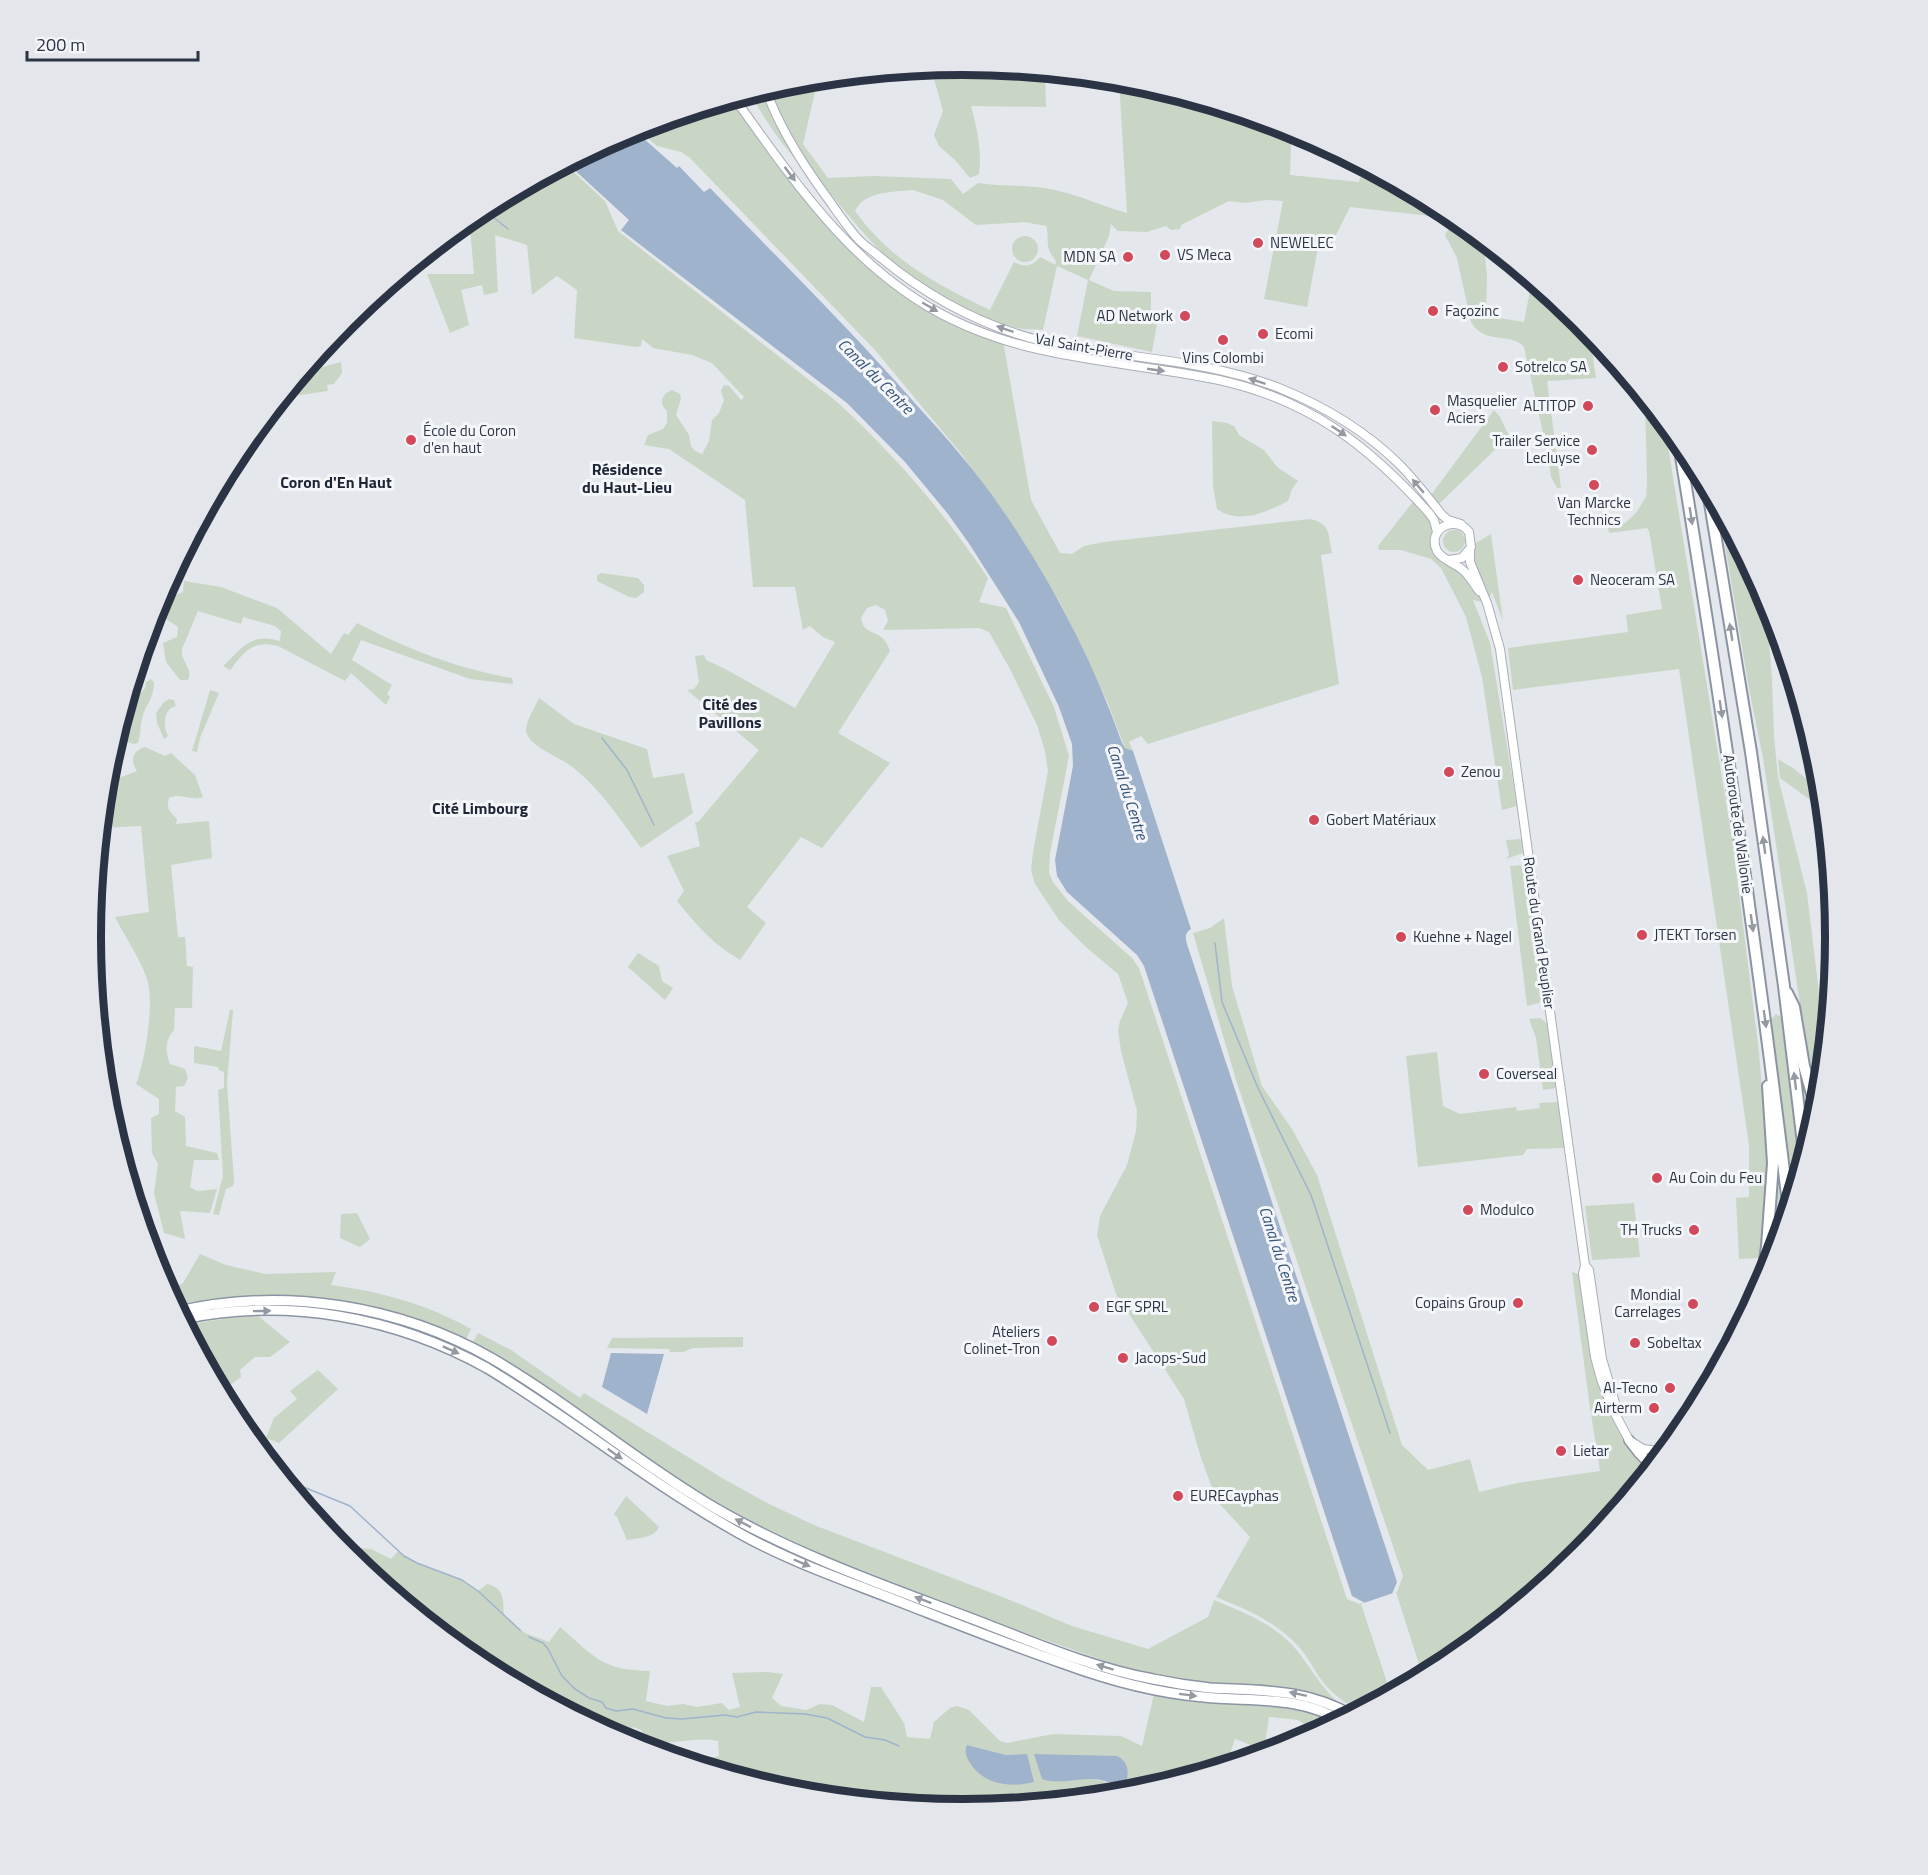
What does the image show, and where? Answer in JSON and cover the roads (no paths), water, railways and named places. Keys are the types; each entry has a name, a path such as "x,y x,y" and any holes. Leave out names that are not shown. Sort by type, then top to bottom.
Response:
{"highway":[{"name":"Autoroute de Wallonie","path":"1681,458 1736,806 1787,1195"},
{"name":"Autoroute de Wallonie","path":"1710,505 1751,752 1784,986 1802,1141"},
{"path":"1784,986 1794,1007 1804,1066 1812,1094"},
{"path":"1766,1256 1773,1163 1767,1089 1772,1071"},
{"path":"186,1310 243,1302 296,1301 370,1311 425,1328 450,1337 493,1360 706,1503 747,1526 806,1554 1109,1668 1181,1684 1297,1694 1333,1705 1345,1711"},
{"path":"190,1318 243,1311 295,1311 348,1317 421,1337 466,1356 487,1368 687,1502 742,1534 801,1563 1039,1655 1116,1681 1204,1698 1291,1703 1332,1717"},
{"path":"1629,1440 1648,1462"}],"main road":[{"name":"Val Saint-Pierre","path":"769,98 785,135 806,168 859,239 904,277 937,299 1000,328 1069,346 1211,368 1264,383 1302,398 1341,419 1374,442 1398,463 1442,515 1461,524"},
{"name":"Val Saint-Pierre","path":"739,105 809,199 839,235 894,285 930,308 969,328 1018,345 1071,357 1220,380 1292,404 1334,427 1377,459 1430,513 1437,532"},
{"path":"1450,523 1461,524 1471,537 1470,550 1462,558 1449,560 1437,551 1435,542 1437,532 1450,523"},
{"name":"Route du Grand Peuplier","path":"1470,550 1470,562 1495,626 1501,659 1585,1265 1583,1274 1595,1357 1612,1407 1629,1440"},
{"name":"Route du Grand Peuplier","path":"1449,560 1464,570 1487,603"},
{"path":"1585,1265 1598,1354 1602,1359 1613,1397 1625,1426 1635,1438 1650,1446 1660,1446"},
{"path":"1629,1440 1643,1449 1657,1451"}],"water":[{"name":"Canal du Centre","path":"643,138 677,168 679,166 704,192 710,188 813,293 937,427 992,495 1038,565 1070,622 1111,712 1122,743 1125,748 1133,751 1191,929 1186,935 1187,944 1397,1582 1392,1594 1417,1671 1392,1686 1365,1603 1352,1596 1144,966 1137,955 1067,892 1057,876 1055,860 1073,766 1072,744 1059,707 1019,622 948,514 905,462 847,403 621,230 629,220 574,169"},
{"path":"611,1353 664,1354 647,1414 602,1387"},
{"path":"967,1745 1006,1755 1027,1754 1034,1782 1016,1785 990,1780 970,1763 966,1752"},
{"path":"1034,1754 1117,1756 1124,1761 1127,1768 1126,1784 1094,1779 1048,1781 1042,1779"}],"waterway":[{"path":"492,216 508,229"},
{"path":"602,738 627,770 654,825"},
{"path":"1215,943 1222,1002 1258,1088 1311,1195 1390,1433"},
{"path":"298,1485 350,1506 404,1556 462,1580 478,1591 520,1630"},
{"path":"529,1637 543,1643 562,1676 575,1689 589,1698 602,1702 606,1708 616,1711 633,1709 666,1718 682,1719 725,1715 737,1717 756,1712 805,1714 827,1718 865,1737 885,1740 899,1746"}],"place":[{"name":"NEWELEC","path":"1258,243"},
{"name":"VS Meca","path":"1165,255"},
{"name":"MDN SA","path":"1128,257"},
{"name":"Façozinc","path":"1433,311"},
{"name":"AD Network","path":"1185,316"},
{"name":"Ecomi","path":"1263,334"},
{"name":"Vins Colombi","path":"1223,340"},
{"name":"Sotrelco SA","path":"1503,367"},
{"name":"ALTITOP","path":"1588,406"},
{"name":"Masquelier Aciers","path":"1435,410"},
{"name":"École du Coron d'en haut","path":"411,440"},
{"name":"Trailer Service Lecluyse","path":"1592,450"},
{"name":"Van Marcke Technics","path":"1594,485"},
{"name":"Neoceram SA","path":"1578,580"},
{"name":"Zenou","path":"1449,772"},
{"name":"Gobert Matériaux","path":"1314,820"},
{"name":"JTEKT Torsen","path":"1642,935"},
{"name":"Kuehne + Nagel","path":"1401,937"},
{"name":"Coverseal","path":"1484,1074"},
{"name":"Au Coin du Feu","path":"1657,1178"},
{"name":"Modulco","path":"1468,1210"},
{"name":"TH Trucks","path":"1694,1230"},
{"name":"Copains Group","path":"1518,1303"},
{"name":"Mondial Carrelages","path":"1693,1304"},
{"name":"EGF SPRL","path":"1094,1307"},
{"name":"Ateliers Colinet-Tron","path":"1052,1341"},
{"name":"Sobeltax","path":"1635,1343"},
{"name":"Jacops-Sud","path":"1123,1358"},
{"name":"Al-Tecno","path":"1670,1388"},
{"name":"Airterm","path":"1654,1408"},
{"name":"Lietar","path":"1561,1451"},
{"name":"EURECayphas","path":"1178,1496"}],"district":[{"name":"Résidence du Haut-Lieu","path":"627,478"},
{"name":"Coron d'En Haut","path":"336,482"},
{"name":"Cité des Pavillons","path":"730,713"},
{"name":"Cité Limbourg","path":"480,808"}]}
